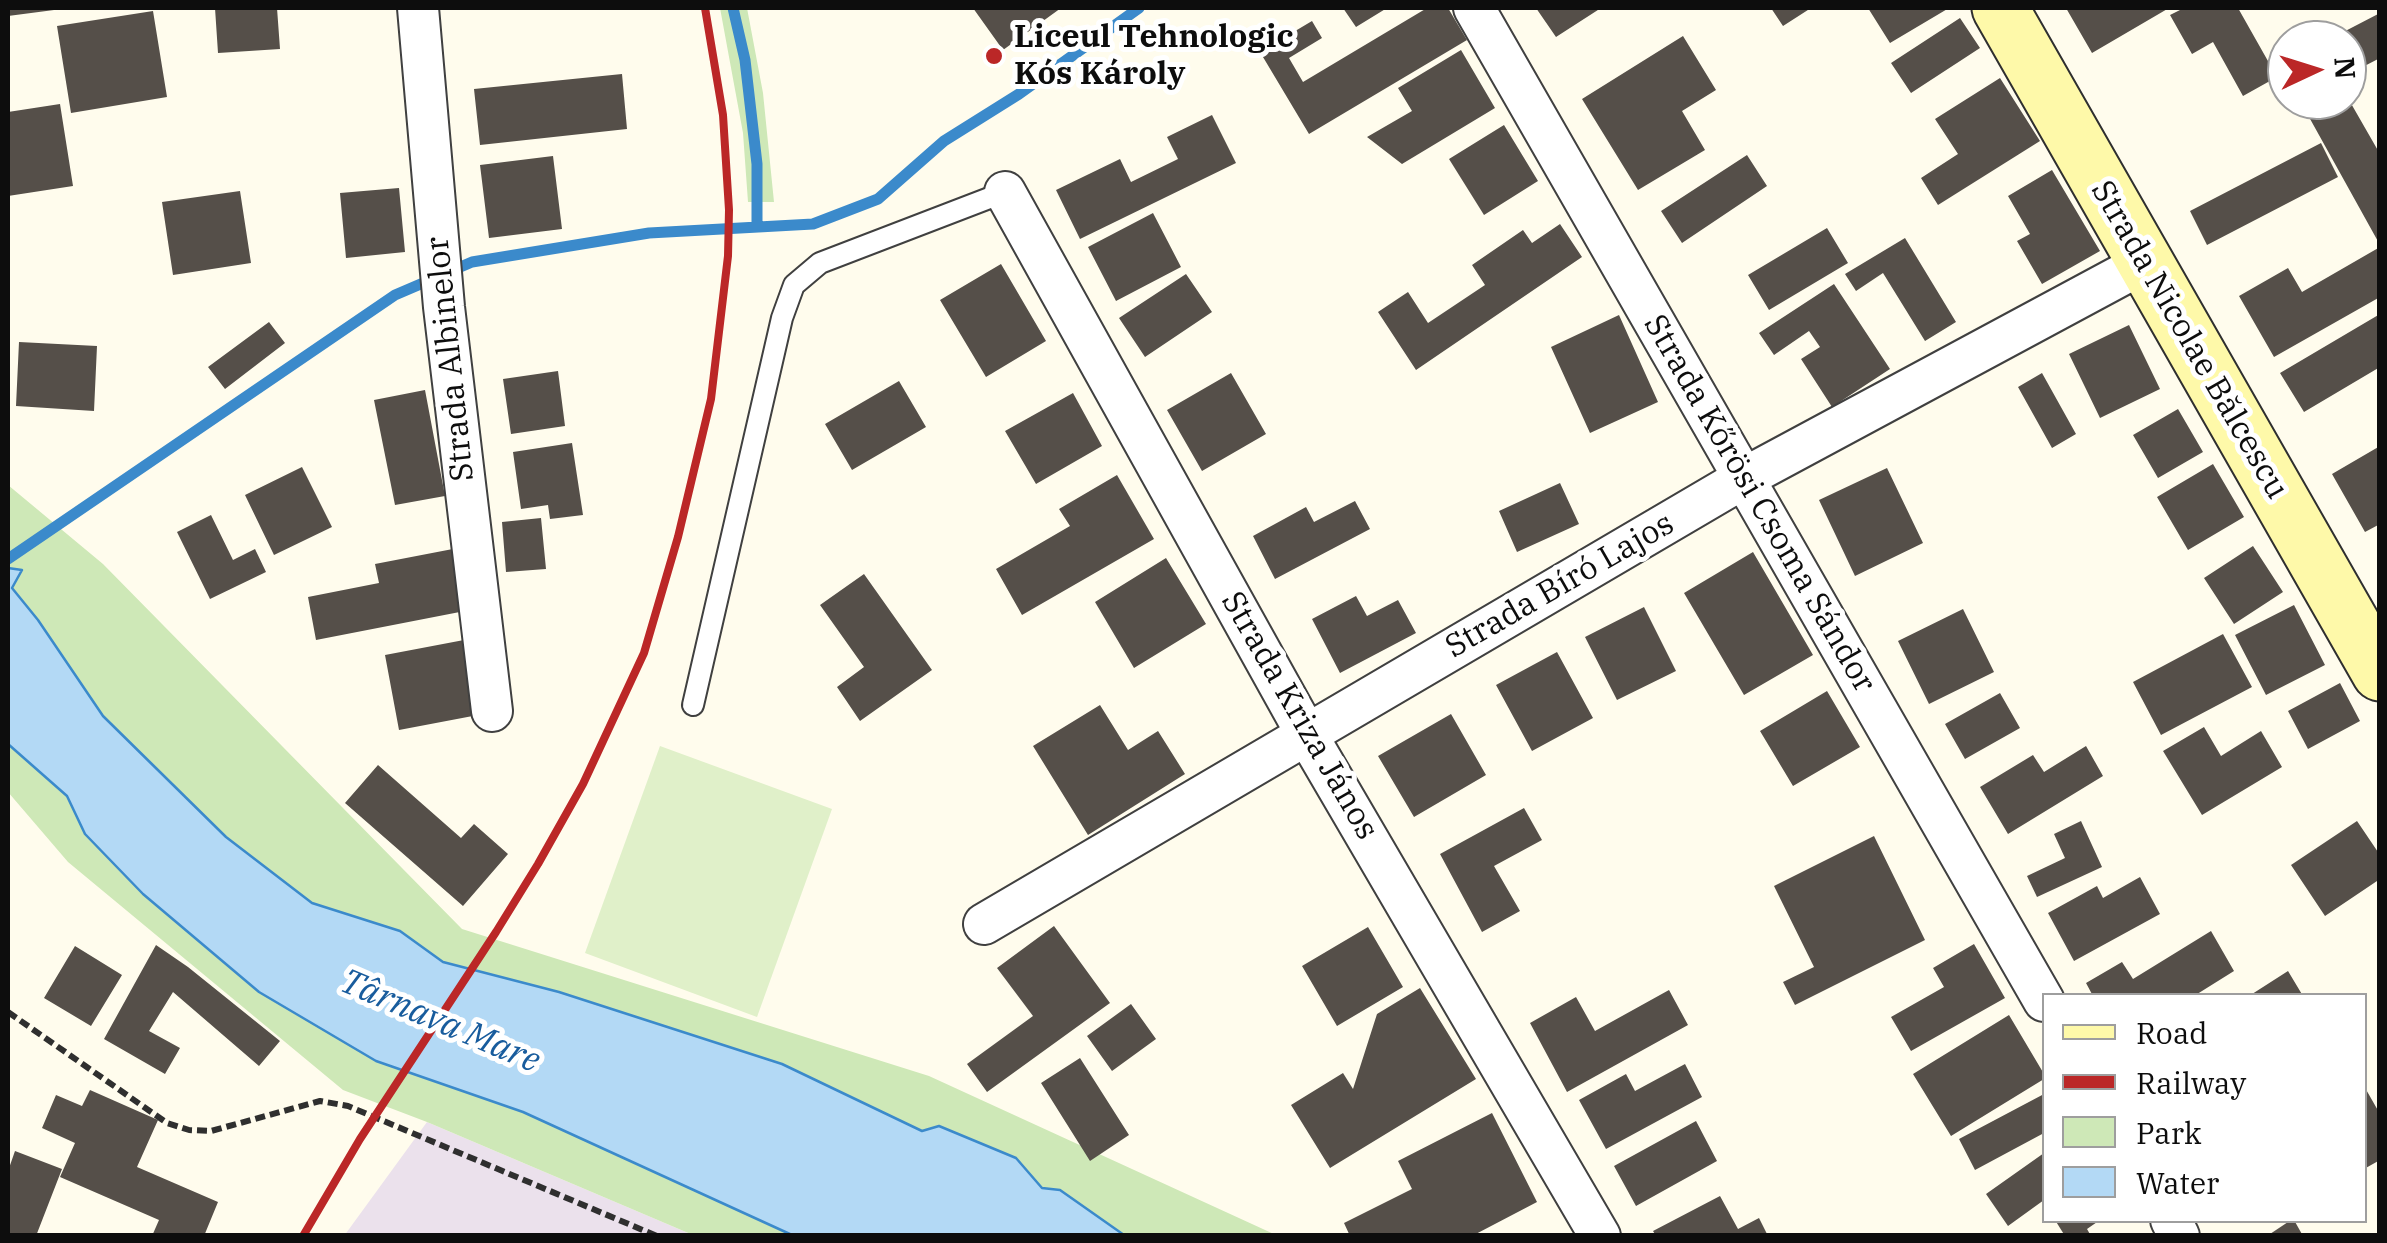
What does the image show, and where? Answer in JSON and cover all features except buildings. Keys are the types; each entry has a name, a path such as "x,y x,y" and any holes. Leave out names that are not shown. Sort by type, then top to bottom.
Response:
{"main road":[{"name":"Strada Nicolae Bălcescu","path":"2000,8 2380,673"}],"street":[{"name":"Strada Albinelor","path":"418,8 444,307 492,710"},
{"name":"Strada Kőrösi Csoma Sándor","path":"1474,8 2042,998"},
{"name":"Strada Kriza János","path":"1005,192 1308,735 1600,1236"},
{"name":"Strada Bíró Lajos","path":"984,924 1744,478 2144,263"}],"lane":[{"path":"692,705 782,318 794,285 820,263 1005,192"}],"path":[{"path":"8,1012 167,1123 188,1130 211,1131 320,1101 348,1106 657,1236"}],"shaded area":[{"path":"427,1122 693,1235 344,1236"}],"green space":[{"path":"720,8 747,8 763,93 774,202 748,202 743,133"},
{"path":"8,485 103,564 462,929 929,1076 1276,1235 1124,1235 1061,1190 1042,1188 1016,1158 922,1131 782,1064 559,992 443,962 400,931 312,903 226,837 103,716 12,587 21,570 8,568"},
{"path":"8,744 67,796 85,834 143,894 259,992 376,1061 523,1112 792,1235 693,1235 343,1090 68,862 8,792"},
{"path":"660,746 832,809 757,1017 585,953"}],"water":[{"name":"Târnava Mare","path":"8,568 22,570 12,588 103,716 226,837 312,903 400,931 443,962 559,992 782,1064 922,1131 939,1126 1016,1158 1042,1188 1060,1190 1124,1235 792,1235 523,1112 376,1061 259,992 143,894 85,834 67,796 8,744"}],"waterway":[{"path":"733,8 745,60 757,164 757,227"},
{"path":"8,559 395,295 472,262 649,233 813,224 878,199 944,141 1019,94 1139,8"}],"railway":[{"path":"303,1236 360,1139 538,864 583,784 644,653 678,537 711,399 728,256 723,115 705,8"}],"place":[{"name":"Liceul Tehnologic Kós Károly","path":"994,56"}]}
